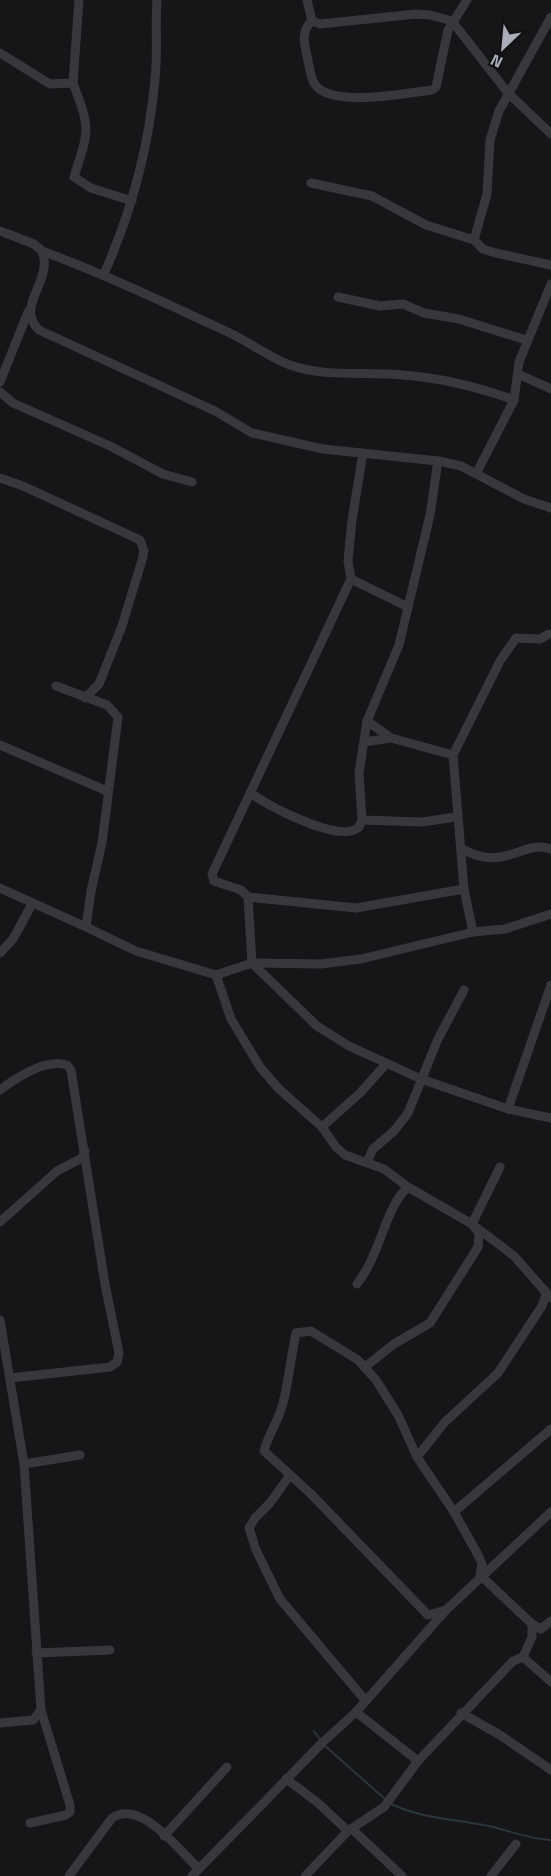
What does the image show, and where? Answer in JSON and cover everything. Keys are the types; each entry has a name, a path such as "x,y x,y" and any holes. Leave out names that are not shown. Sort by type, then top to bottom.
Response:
{"street":[{"path":"80,0 73,84 87,120 88,134 74,177 91,188 132,201"},
{"path":"104,274 132,201 146,136 156,77 157,0"},
{"path":"307,0 312,21"},
{"path":"312,21 305,27 304,39 314,82 330,94 350,97 390,96 432,90 439,80 446,36 452,21 468,0"},
{"path":"312,21 320,24 416,14 452,21 508,93 551,134"},
{"path":"474,240 487,194 490,140 508,93 551,17"},
{"path":"0,53 50,84 73,84"},
{"path":"311,183 372,196 441,232 474,240 483,249 551,265"},
{"path":"0,231 34,244 42,251 104,274 260,348 289,365 346,373 401,375 449,381 482,388 514,400"},
{"path":"42,251 46,261 45,271 0,382 1,393 13,403 92,438 163,474 192,482"},
{"path":"477,472 514,400 519,362 526,339 550,291"},
{"path":"338,297 380,306 403,304 424,313 459,319 526,339"},
{"path":"31,304 30,319 39,330 215,411 252,433 323,449 438,461 477,472 524,499 551,508"},
{"path":"518,374 551,388"},
{"path":"363,453 348,561 351,579 212,874 214,881 241,890 248,897 356,908 464,889"},
{"path":"250,793 279,810 315,825 351,831 359,827 362,820 359,773 367,721 399,645 430,514 438,461"},
{"path":"0,478 23,486 140,540 144,551 122,626 99,684 85,698"},
{"path":"351,579 408,607"},
{"path":"473,932 464,889 462,849 456,817 453,755 500,661 516,638 540,639 549,634"},
{"path":"56,686 107,705 118,717 102,843 90,891 86,927"},
{"path":"367,721 391,738 453,755"},
{"path":"364,742 391,738"},
{"path":"0,745 107,790"},
{"path":"362,820 422,822 456,817"},
{"path":"462,849 472,855 495,859 532,848 544,846 551,849"},
{"path":"0,888 136,951 216,975 252,963 321,964 362,960 473,932 505,929 551,914"},
{"path":"248,897 252,963 317,1026 349,1046 421,1079 508,1109 551,1118"},
{"path":"0,953 13,939 32,904"},
{"path":"216,975 231,1018 260,1067 286,1096 322,1127 327,1136 345,1155 384,1169 472,1224 514,1256 551,1300 542,1306"},
{"path":"508,1109 551,985"},
{"path":"367,1162 373,1149 394,1131 408,1113 437,1041 464,990"},
{"path":"0,1090 14,1080 54,1063 67,1065 73,1076 119,1358 110,1367 10,1378"},
{"path":"322,1127 360,1093 386,1064"},
{"path":"0,1222 27,1195 60,1169 82,1158 85,1151"},
{"path":"472,1224 500,1167"},
{"path":"357,1284 379,1249 397,1196 408,1186"},
{"path":"365,1367 394,1344 430,1323 478,1247 479,1233 472,1224"},
{"path":"417,1457 445,1422 498,1373 542,1306 546,1295 544,1289"},
{"path":"0,1320 24,1464 41,1710 70,1809 66,1815 30,1823"},
{"path":"446,1610 428,1615 264,1451 283,1403 296,1333 311,1331 365,1367 399,1415 417,1457 454,1512 482,1564 480,1575"},
{"path":"454,1512 551,1429"},
{"path":"24,1464 80,1455"},
{"path":"290,1475 249,1528 256,1550 280,1599 365,1700"},
{"path":"192,1876 321,1743 356,1712 480,1575 551,1512"},
{"path":"480,1575 532,1624 541,1629"},
{"path":"305,1876 350,1830 384,1807 418,1761 461,1713 513,1661 523,1656 532,1637 551,1621"},
{"path":"532,1624 532,1637"},
{"path":"36,1653 110,1650"},
{"path":"523,1656 551,1682"},
{"path":"33,1720 41,1710"},
{"path":"356,1712 418,1761"},
{"path":"461,1713 500,1735 551,1770"},
{"path":"0,1723 33,1720 44,1725"},
{"path":"164,1836 227,1767"},
{"path":"286,1779 317,1802 402,1876"},
{"path":"69,1876 112,1818 120,1812 143,1816 198,1868"},
{"path":"491,1876 516,1844"}],"waterway":[{"path":"314,1731 321,1741"},
{"path":"324,1745 385,1799"},
{"path":"389,1803 415,1813 551,1840"}]}
